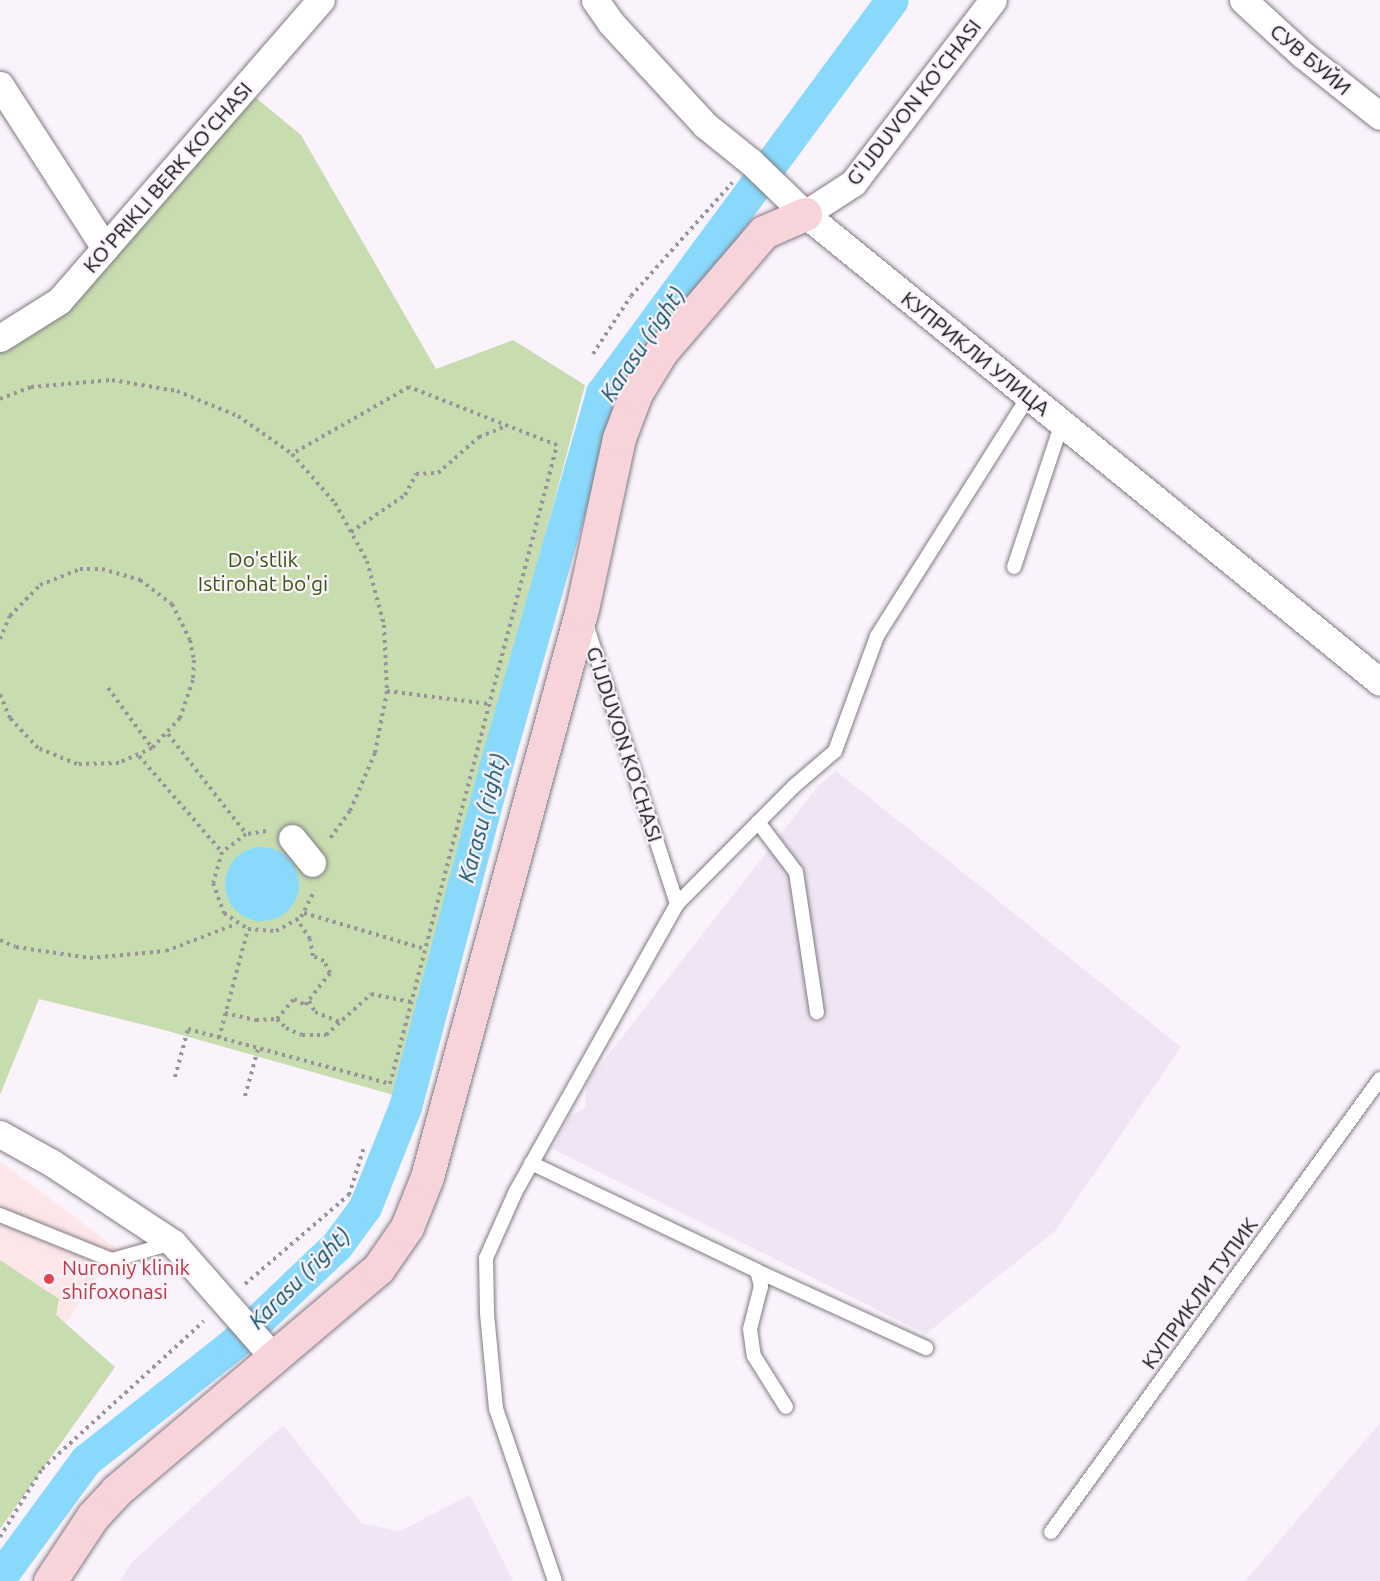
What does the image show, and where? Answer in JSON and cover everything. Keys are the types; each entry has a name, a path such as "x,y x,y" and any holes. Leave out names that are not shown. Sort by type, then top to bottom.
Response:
{"street":[{"name":"KO'PRIKLI BERK KO'CHASI","path":"0,338 59,301 321,0"},
{"name":"КУПРИКЛИ УЛИЦА","path":"595,0 611,23 705,125 751,162 794,203 1380,682"},
{"name":"G'IJDUVON KO'CHASI","path":"582,609 619,438 636,393 661,352 764,232 794,203 853,183 993,0"},
{"name":"СУВ БУЙИ","path":"1243,0 1303,55 1380,116"},
{"path":"0,85 105,248"},
{"path":"50,1581 93,1516 116,1491 270,1353 378,1269 394,1250 418,1203 582,609"},
{"path":"292,838 312,863"},
{"path":"0,1134 52,1163 173,1243 270,1353"}],"lane":[{"path":"555,1581 496,1409 487,1313 486,1258 531,1163 677,904 758,822 835,751 878,636 1029,396"},
{"path":"1014,567 1062,423"},
{"name":"G'IJDUVON KO'CHASI","path":"582,609 677,904"},
{"path":"758,822 796,872 817,1012"},
{"name":"КУПРИКЛИ ТУПИК","path":"1051,1532 1380,1079"},
{"path":"531,1163 757,1271 926,1347"},
{"path":"0,1215 111,1260 173,1243"},
{"path":"757,1271 761,1286 750,1329 754,1356 786,1407"}],"path":[{"path":"592,354 631,296 751,162"},
{"path":"0,399 31,387 111,380 177,391 238,416 292,454 335,503 367,561 384,625 387,691 375,753 350,812 312,863 315,891 304,913 297,920 276,931 248,929 236,924 216,899 213,883 222,852 246,834 262,830 292,838"},
{"path":"175,1077 188,1029 390,1084 556,445 509,424 409,387 292,454"},
{"path":"351,532 405,495 416,474 438,473 479,437 509,424"},
{"path":"0,639 10,616 23,599 59,575 102,569 141,579 172,604 183,622 192,650 193,680 189,700 168,734 139,756 98,766 57,759 22,735 10,718 0,694"},
{"path":"108,688 152,748"},
{"path":"387,691 489,704"},
{"path":"168,734 246,834"},
{"path":"139,756 222,852"},
{"path":"304,913 425,949"},
{"path":"225,1013 256,1020 278,1018 294,999 305,1005 309,1001 330,973 324,961 313,956 310,939 297,920"},
{"path":"0,940 16,947 90,958 166,951 236,924"},
{"path":"219,1038 248,929"},
{"path":"278,1018 286,1028 302,1035 326,1035 342,1023 362,999 371,994 411,1002"},
{"path":"309,1001 315,1012 342,1023"},
{"path":"245,1096 258,1049"},
{"path":"0,1537 42,1469 225,1301 349,1196 364,1147"}],"shaded area":[{"path":"836,771 1181,1047 1055,1231 926,1334 553,1149 569,1117 585,1108 587,1082 819,785"},
{"name":"Nuroniy klinik shifoxonasi","path":"0,1161 119,1250 83,1297 0,1423"},
{"path":"1380,1423 1380,1581 1245,1581"},
{"path":"283,1425 362,1524 400,1531 470,1495 513,1581 120,1581 132,1562"}],"green space":[{"name":"Do'stlik Istirohat bo'gi","path":"255,97 301,135 436,369 513,340 585,385 397,1096 157,1028 39,999 0,1095 0,352 71,304"},
{"path":"0,1260 59,1299 56,1315 115,1367 0,1529"}],"water":[{"path":"262,847 283,853 293,863 299,884 293,905 283,915 262,921 241,915 231,905 225,884 231,863 241,853"}],"waterway":[{"name":"Karasu (right)","path":"0,1577 86,1460 233,1344 337,1245 365,1207 405,1107 498,758 602,393 892,0"}],"place":[{"name":"Nuroniy klinik shifoxonasi","path":"49,1279"}]}
